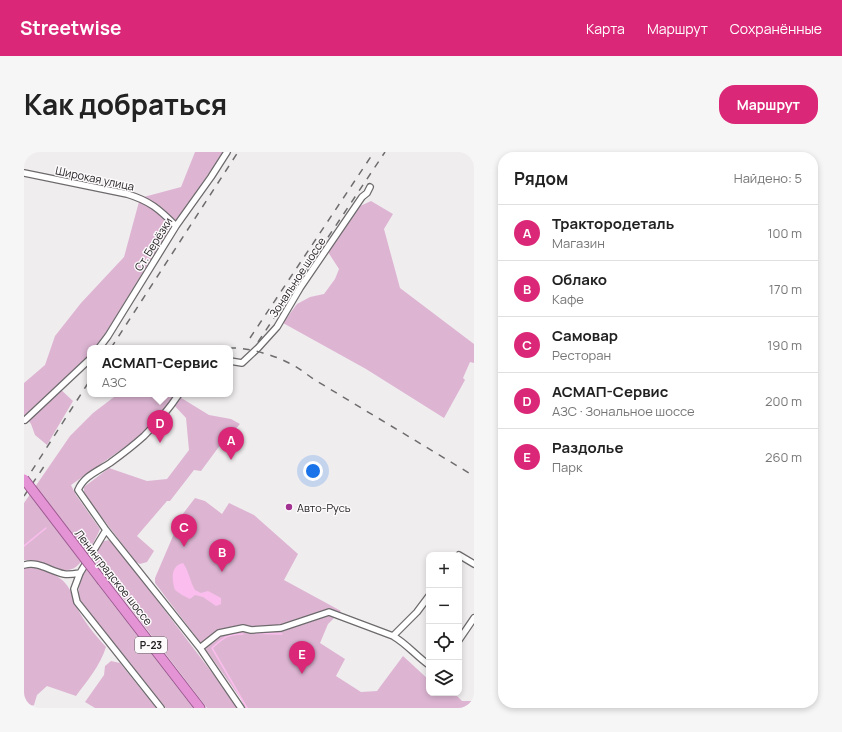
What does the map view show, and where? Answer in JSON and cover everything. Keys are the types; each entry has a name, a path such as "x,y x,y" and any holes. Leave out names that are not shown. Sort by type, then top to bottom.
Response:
{"highway":[{"name":"Ленинградское шоссе","path":"24,479 200,708"}],"street":[{"name":"Ст. Берёзки","path":"101,345 176,226 227,152"},
{"name":"Широкая улица","path":"24,173 140,198 156,207 176,226"},
{"name":"Зональное шоссе","path":"233,362 242,363 277,327 300,288 370,187"},
{"path":"25,420 87,362"},
{"path":"177,397 163,415 143,436 110,462 95,471 81,483 78,490 106,530 200,648 241,708"},
{"path":"106,530 80,573 74,589 77,602 161,708"},
{"path":"462,557 474,564"},
{"path":"24,565 37,564 65,574 80,573"},
{"path":"393,636 417,612 426,600"},
{"path":"200,648 218,633 243,628 251,630 281,628 329,612 393,636 426,663"},
{"path":"462,636 474,618"}],"shaded area":[{"path":"195,152 223,152 170,228 105,334 96,345 87,345 87,358 57,386 73,401 47,445 35,435 31,424 24,415 24,383 45,365 55,336 81,303 124,257 140,198 181,187"},
{"path":"371,201 393,214 384,229 400,288 474,344 474,363 470,362 463,378 465,380 444,418 366,369 283,323 297,304 310,297 324,294 335,279 339,269 328,252 358,207"},
{"path":"114,397 180,397 209,415 231,419 240,424 218,448 201,471 194,470 170,501 167,501 137,536 154,551 147,562 140,564 136,562 84,494 84,487 109,468 147,481 167,479 189,450 186,418 172,403 142,435 71,485 76,495 100,529 90,549 80,563 69,570 60,570 38,562 24,560 24,503 70,436 93,413"},
{"path":"195,498 205,501 222,514 229,503 254,515 298,554 284,580 341,611 328,624 320,643 345,659 336,676 361,692 377,691 403,656 426,677 426,696 457,696 462,701 474,701 474,708 245,708 241,699 209,654 155,583 155,578 182,515"},
{"path":"108,540 116,546 237,708 207,708 93,559 101,542"},
{"path":"183,563 187,569 195,590 201,593 208,591 221,598 221,604 216,606 203,597 195,595 190,599 175,590 173,582 174,570"},
{"path":"34,567 50,572 67,585 82,616 106,647 97,667 76,696 47,686 37,695 34,705 24,708 24,568"},
{"path":"86,569 193,708 166,708 81,602 79,585"},
{"path":"111,661 120,663 156,708 95,708 85,702 104,675 105,666"}],"waterway":[{"path":"24,546 46,528"},
{"path":"248,633 282,634"},
{"path":"243,634 226,637 212,648 247,708"}],"railway":[{"path":"113,345 238,152"},
{"path":"250,338 374,152"},
{"path":"258,342 385,152"},
{"path":"233,348 260,352 283,360 474,476"},
{"path":"24,483 87,385"},
{"path":"24,496 45,465"}],"place":[{"name":"АСМАП-Сервис","path":"160,443"},
{"name":"Трактородеталь","path":"231,460"},
{"name":"Авто-Русь","path":"289,507"},
{"name":"Самовар","path":"184,547"},
{"name":"Облако","path":"222,572"},
{"name":"Раздолье","path":"302,674"}]}
